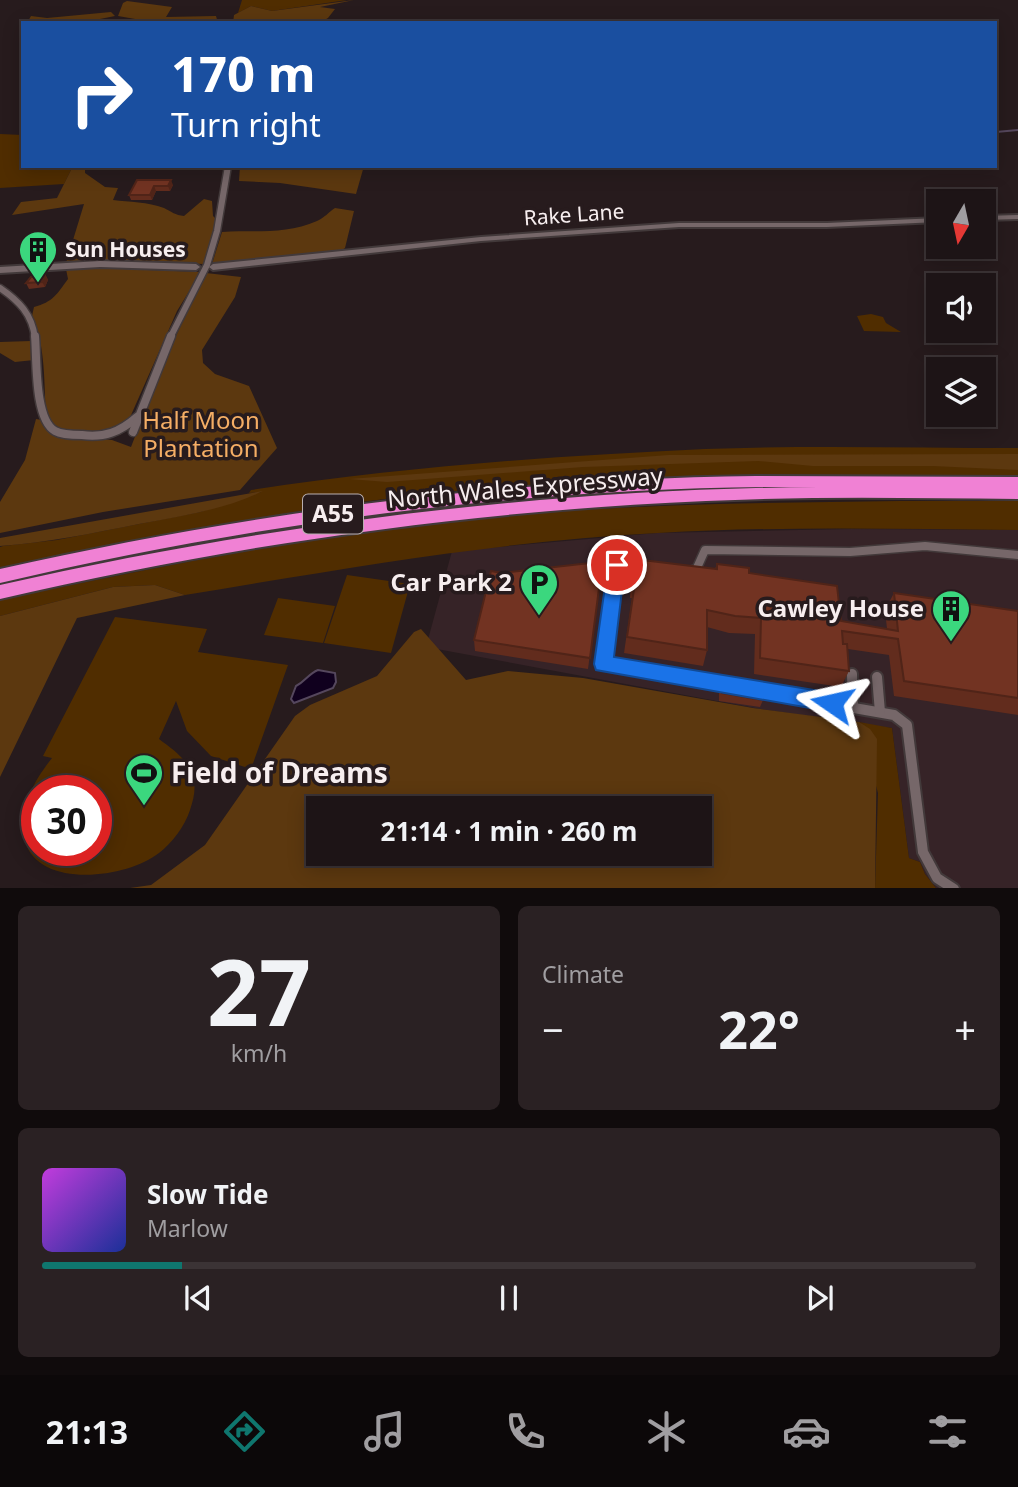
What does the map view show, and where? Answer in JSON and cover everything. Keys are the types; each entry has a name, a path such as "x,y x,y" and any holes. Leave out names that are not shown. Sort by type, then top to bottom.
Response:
{"highway":[{"name":"North Wales Expressway","path":"0,576 121,550 250,527 331,514 518,492 670,482 1018,483"},
{"name":"North Wales Expressway","path":"0,592 90,572 329,531 546,506 667,497 1018,493"}],"street":[{"path":"133,432 168,342 208,265 228,168"},
{"path":"996,218 1018,217"},
{"name":"Rake Lane","path":"213,267 481,239 679,225 819,225 926,221"},
{"path":"0,270 100,264 195,267"},
{"path":"0,288 18,301 31,319 40,376 40,409 45,422 54,431 107,437 117,434 140,415"},
{"path":"683,569 696,570 705,550 850,552 925,546 1018,555"},
{"path":"656,568 617,565 603,664 894,715 907,725 923,852 937,878 954,888"},
{"path":"852,674 853,707"},
{"path":"877,677 880,712"}],"shaded area":[{"path":"242,0 347,0 272,11 251,6 238,13"},
{"path":"0,134 21,135 21,168 72,168 64,184 0,188"},
{"path":"871,314 883,317 886,323 901,332 864,331 857,316"},
{"path":"1018,448 1018,477 697,479 569,483 441,492 251,519 0,571 0,547 3,546 57,540 200,512 261,492 249,493 251,490 364,475 534,459 705,449"},
{"path":"1018,501 1018,530 748,529 598,537 421,557 185,595 155,585 113,587 0,616 0,600 218,556 383,530 495,517 610,508"},
{"path":"851,529 1018,530 1018,888 936,888 920,862 909,858 892,728 760,709 426,647 452,551 657,533"},
{"path":"347,575 410,584 391,653 324,643"},
{"path":"278,598 335,606 323,643 264,635"},
{"path":"115,617 207,629 198,652 288,665 251,769 211,756 187,731 176,701 159,739 180,756 190,769 194,784 192,805 178,834 159,853 144,862 126,869 84,875 64,873 46,866 112,866 112,775 40,775 52,758 43,756"},
{"path":"318,670 335,673 336,682 333,688 294,703 291,699 296,686"},
{"path":"859,722 892,728 909,858 920,862 936,888 875,888 878,793"}],"green space":[{"path":"354,0 320,7 335,9 323,21 233,21 234,15 251,6 272,11"},
{"path":"127,1 172,7 166,17 216,16 217,21 147,21 118,16 123,3"},
{"path":"111,12 115,16 90,21 28,21 31,16 47,18"},
{"path":"72,168 85,168 85,173 105,187 118,188 113,200 152,204 184,216 204,199 212,201 213,216 217,220 204,264 104,261 66,263 84,204 12,215 21,202 57,198"},
{"path":"240,168 363,168 356,194 280,183 239,181"},
{"path":"335,208 354,211 345,248 342,250 212,264 222,232 294,228 317,221"},
{"path":"66,269 201,272 177,311 120,435 70,432 53,424 46,417 44,366 40,340 32,316 34,307 46,303 57,293 68,279"},
{"name":"Half Moon Plantation","path":"206,273 241,277 235,297 202,350 203,363 215,374 249,386 277,448 240,490 103,512 0,533 0,502 25,460 36,419 42,420 50,429 75,437 112,440 131,447 165,359"},
{"path":"31,341 34,360 15,362 0,353 0,342"},
{"path":"1018,454 1018,470 933,466 813,466 758,461 583,467 387,482 349,479 669,455"},
{"path":"263,491 218,508 186,515 35,543 0,546 0,538"},
{"path":"155,585 185,595 77,618 0,777 0,616 113,587"},
{"path":"421,629 466,680 508,671 583,678 753,708 859,722 870,729 877,739 875,888 130,888 151,885 205,845 295,716 310,705 377,676 414,632"}],"building":[{"path":"137,180 171,180 168,186 154,186 150,195 129,195"},
{"path":"45,274 42,282 26,283 31,277"},
{"name":"Cawley House","path":"634,559 717,569 717,564 749,568 749,573 837,586 841,621 898,631 894,593 1018,611 1018,698 904,681 898,639 842,631 843,644 847,644 849,671 760,658 761,618 707,610 707,650 627,637 635,582"},
{"name":"Car Park 2","path":"590,563 602,565 590,658 474,640 491,571 502,573"},
{"path":"722,685 763,692 763,700 722,693"}],"waterway":[{"path":"997,132 1018,130"}],"place":[{"name":"Sun Houses","path":"38,284"},
{"name":"Car Park 2","path":"539,617"},
{"name":"Cawley House","path":"951,643"},
{"name":"Field of Dreams","path":"144,807"}],"route":[{"path":"617,565 603,664 832,703"}]}
